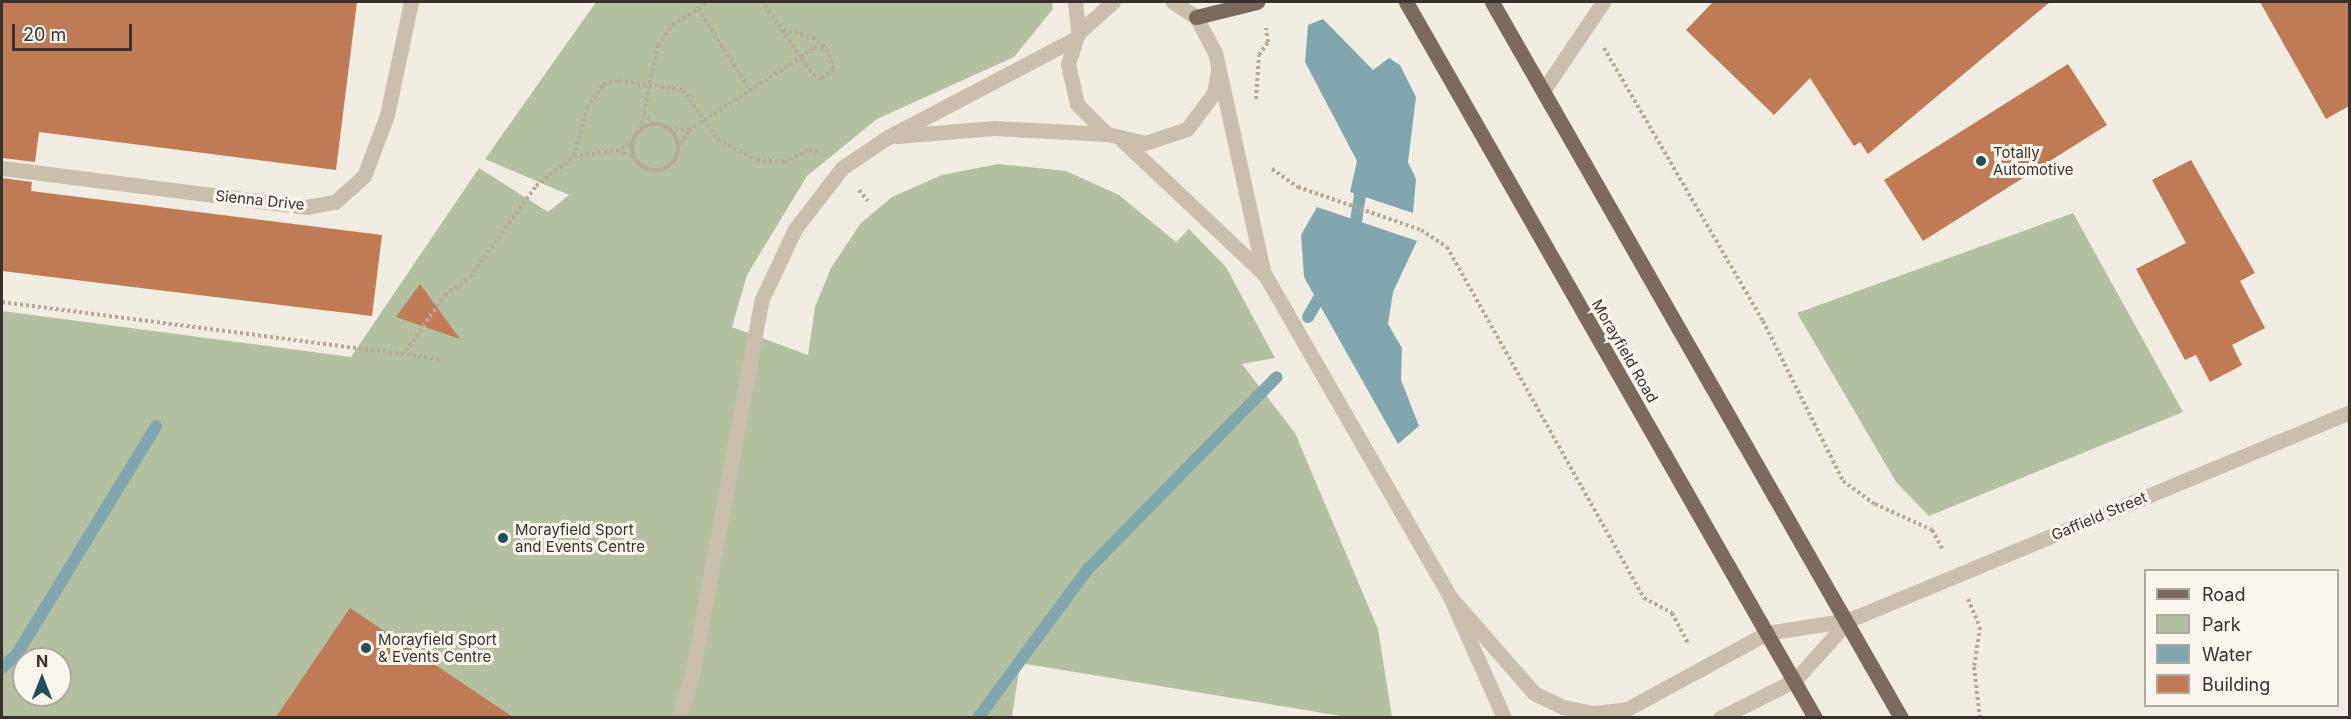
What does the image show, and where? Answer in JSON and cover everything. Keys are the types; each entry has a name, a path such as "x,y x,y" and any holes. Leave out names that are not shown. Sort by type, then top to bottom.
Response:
{"main road":[{"path":"1196,17 1257,2"},
{"name":"Morayfield Road","path":"1406,2 1815,717"},
{"path":"1492,2 1849,620 1901,717"}],"street":[{"name":"Sienna Drive","path":"2,168 306,207 335,202 364,176 387,116 411,2"},
{"path":"1074,2 1076,36 1070,85 1089,121 1107,134 1123,141 1145,143 1187,129 1208,103 1218,71"},
{"path":"678,717 692,675 762,299 795,229 842,168 888,137 1076,36 1113,2"},
{"path":"1173,2 1196,17 1209,34 1265,276"},
{"path":"1543,91 1603,2"},
{"path":"888,137 994,128 1107,134"},
{"path":"1123,141 1265,276 1450,597 1504,717"},
{"name":"Gaffield Street","path":"1849,620 2349,412"},
{"path":"1450,597 1534,693 1563,707 1595,713 1627,709 1767,633 1849,620"},
{"path":"1719,717 1795,680 1849,620"}],"path":[{"path":"406,351 445,295 470,277 536,186 574,156 616,151 632,142 640,130 649,84 664,33 708,2"},
{"path":"762,2 801,57 822,78 834,69 827,49 813,37 782,30"},
{"path":"698,9 750,90"},
{"path":"1591,20 1763,321 1843,481 1875,504 1932,530 1958,575 1980,627 1974,667 1980,717"},
{"path":"1258,110 1259,55 1268,42 1265,22"},
{"path":"616,151 634,158 645,168 660,170 672,162 677,148 689,130 814,47 827,49"},
{"path":"574,156 587,108 603,84 649,84 683,90 718,140 757,160 784,162 809,150 842,168 868,201"},
{"path":"644,111 654,125"},
{"path":"640,130 654,125 668,129 689,130"},
{"path":"668,129 677,148"},
{"path":"632,142 634,158"},
{"path":"1265,160 1276,175 1298,187 1421,230 1447,247 1644,598 1672,613 1701,669"},
{"path":"2,302 406,351 440,359"}],"green space":[{"path":"596,2 1052,2 1053,9 1014,57 877,119 807,176 747,275 732,327 808,355 815,307 831,268 860,224 892,197 942,175 998,164 1066,171 1119,195 1176,242 1189,229 1226,267 1275,358 1242,364 1295,433 1378,629 1392,717 1347,717 1020,663 1012,717 2,718 2,311 351,357 479,168 548,212 569,195 485,159"},
{"path":"2073,213 2183,412 1929,516 1896,482 1797,313"}],"water":[{"path":"1323,19 1373,70 1389,58 1400,65 1416,97 1408,162 1416,179 1413,213 1350,192 1357,161 1305,62 1308,25"},
{"path":"1317,207 1417,241 1393,292 1388,324 1402,348 1401,380 1419,426 1398,444 1304,277 1301,235"}],"building":[{"path":"2,2 357,2 336,170 39,132 35,162 2,158"},
{"path":"1713,2 2050,2 1868,154 1860,142 1854,146 1810,78 1774,115 1686,30"},
{"path":"2260,2 2349,2 2349,106 2326,119"},
{"path":"2068,64 2107,125 1923,241 1884,180"},
{"path":"2191,160 2255,273 2240,281 2265,328 2232,345 2242,365 2210,382 2196,355 2185,360 2136,269 2186,243 2152,180"},
{"path":"2,178 32,182 31,191 382,235 372,316 2,271"},
{"path":"420,284 460,339 396,317"},
{"name":"Morayfield Sport & Events Centre","path":"350,608 513,717 276,717"}],"waterway":[{"path":"1354,235 1362,181"},
{"path":"1308,317 1325,287"},
{"path":"978,718 1088,569 1277,377"},
{"path":"2,668 17,654 156,426"}],"place":[{"name":"Totally Automotive","path":"1981,161"},
{"name":"Morayfield Sport and Events Centre","path":"503,538"},
{"name":"Morayfield Sport & Events Centre","path":"366,648"}]}
